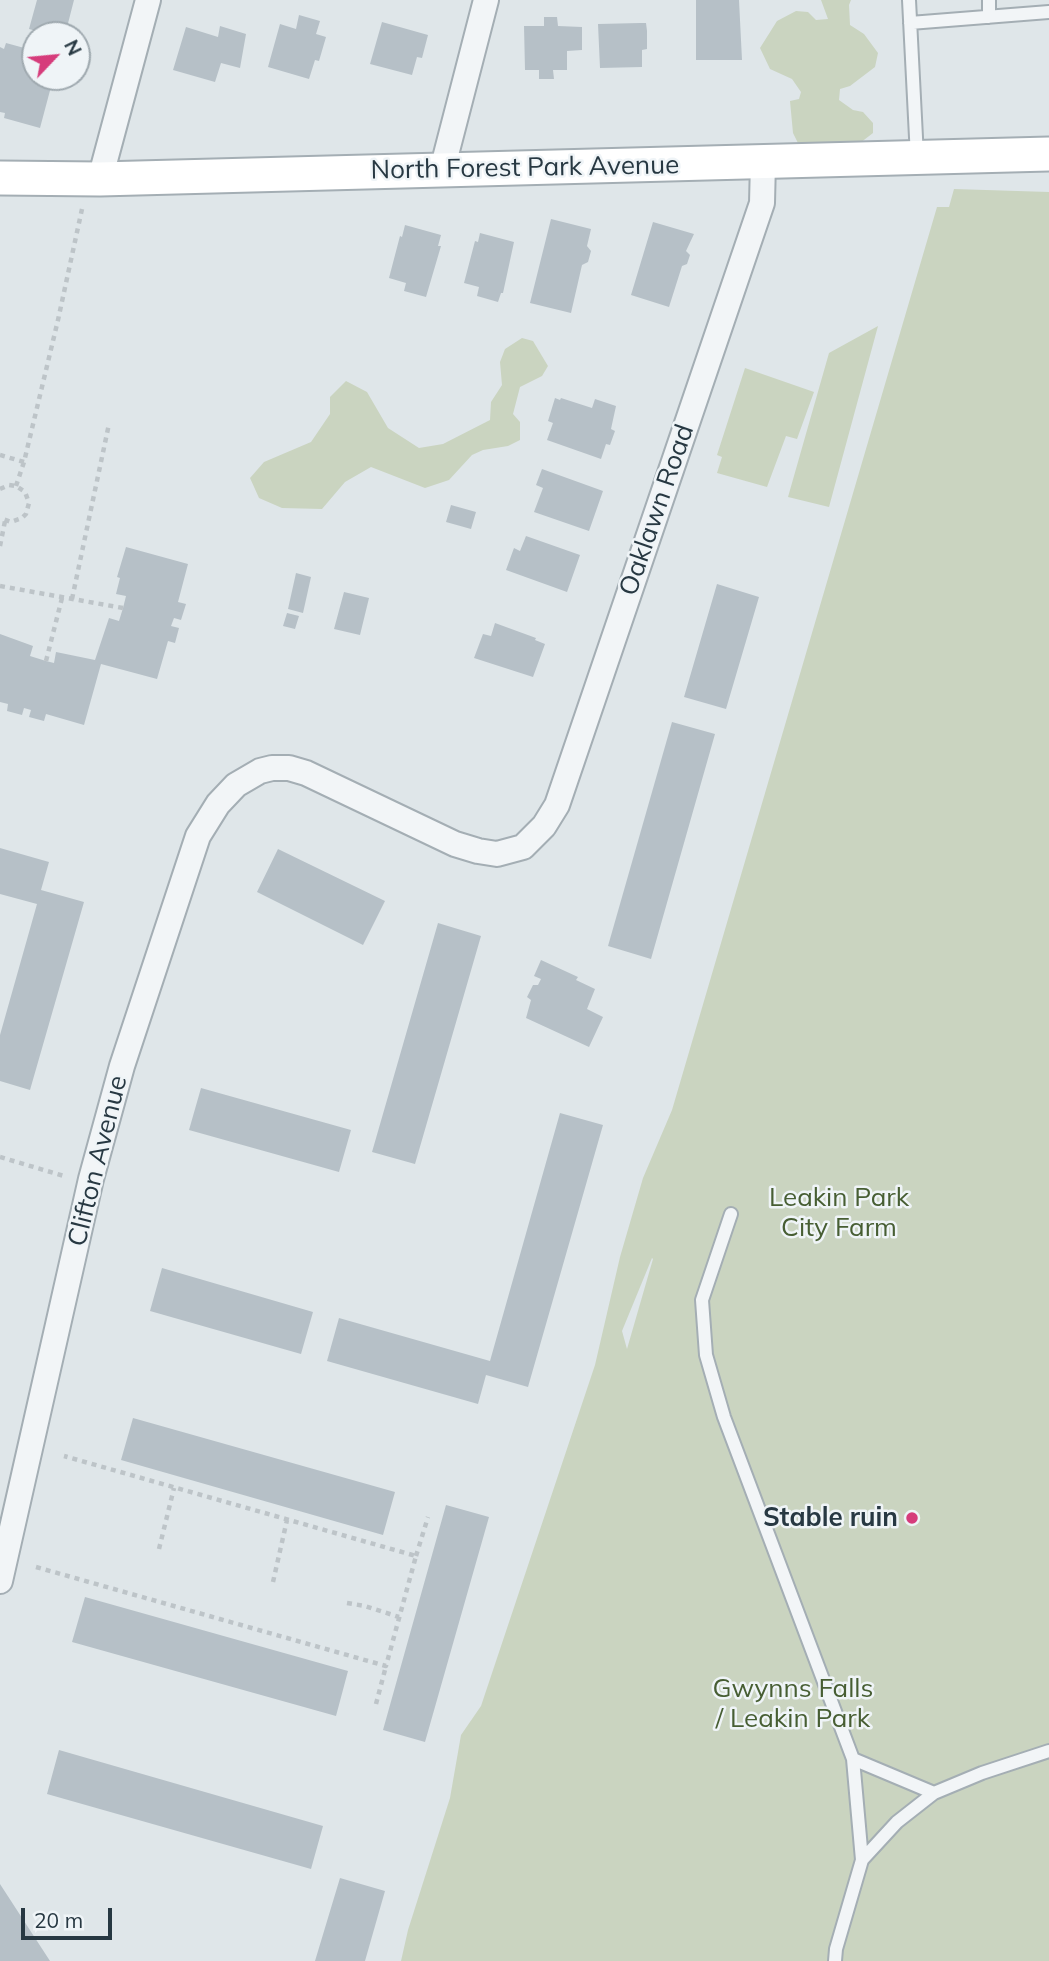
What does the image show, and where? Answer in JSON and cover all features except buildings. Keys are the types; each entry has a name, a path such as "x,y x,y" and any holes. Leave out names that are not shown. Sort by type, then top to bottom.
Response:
{"main road":[{"name":"North Forest Park Avenue","path":"0,178 92,188 442,170 1049,154"}],"street":[{"path":"92,188 148,0"},
{"path":"442,170 486,0"},
{"name":"Oaklawn Road","path":"260,771 289,768 306,773 455,844 478,851 497,854 523,847 544,826 557,805 762,203 763,162"},
{"name":"Clifton Avenue","path":"0,1581 89,1189 122,1066 198,836 218,804 236,785 260,771"}],"lane":[{"path":"909,0 917,158"},
{"path":"989,0 989,17"},
{"path":"910,23 989,17 1041,8"},
{"path":"731,1214 702,1300 706,1355 724,1417 853,1759 862,1860 836,1949 835,1961"},
{"path":"862,1860 897,1822 934,1793 982,1773 1049,1751"},
{"path":"853,1759 934,1793"}],"path":[{"path":"16,486 92,188"},
{"path":"72,599 109,424"},
{"path":"0,455 24,462"},
{"path":"0,489 9,485 25,492 28,509 22,518 3,519 0,546"},
{"path":"0,586 122,608"},
{"path":"46,661 62,598"},
{"path":"0,1157 64,1176"},
{"path":"64,1457 416,1556"},
{"path":"159,1549 174,1488"},
{"path":"376,1704 428,1517"},
{"path":"273,1582 287,1520"},
{"path":"36,1567 386,1666"},
{"path":"346,1603 399,1617"}],"green space":[{"path":"821,0 851,0 850,25 864,34 878,53 875,67 850,86 840,89 839,100 853,110 863,112 873,123 873,133 860,143 811,146 798,143 793,133 790,101 799,99 801,92 792,79 770,69 760,48 777,21 796,11 808,12 816,20 828,19"},
{"name":"Gwynns Falls / Leakin Park","path":"954,189 1049,192 1049,1961 401,1961 408,1930 450,1798 461,1735 481,1706 595,1365 620,1257 643,1178 672,1110 937,207 949,207","holes":["653,1259 627,1349 622,1331"]},
{"path":"878,326 829,507 788,497 829,353"},
{"path":"522,338 533,341 548,366 542,376 520,387 513,414 520,422 520,440 508,446 483,450 472,455 449,480 425,488 371,467 345,482 322,509 282,508 259,498 250,478 264,462 311,442 330,414 330,397 346,381 367,392 388,428 419,448 443,444 490,420 491,402 502,385 500,362 505,349"},
{"path":"745,368 814,392 797,439 786,436 767,487 717,473 722,457 717,455"}],"place":[{"name":"Stable ruin","path":"912,1518"}],"park label":[{"name":"Leakin Park City Farm","path":"839,1213"}]}
